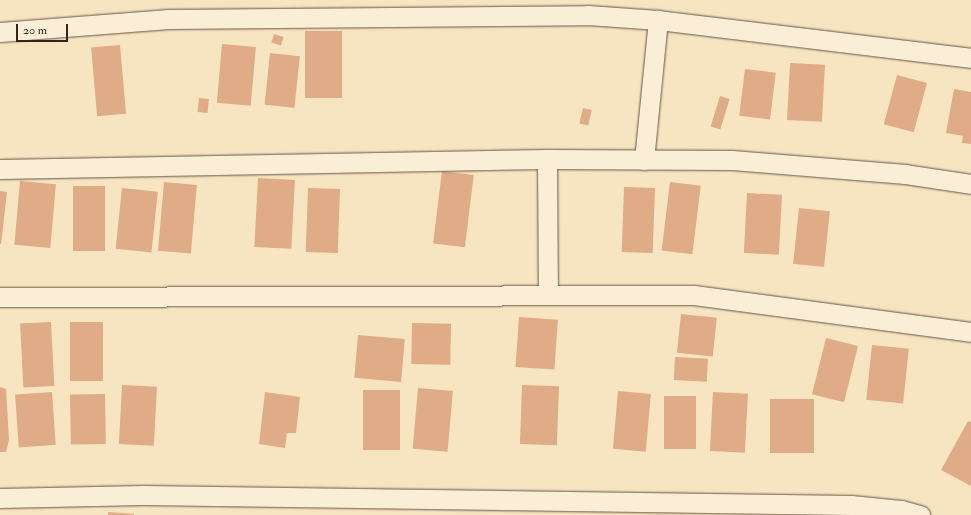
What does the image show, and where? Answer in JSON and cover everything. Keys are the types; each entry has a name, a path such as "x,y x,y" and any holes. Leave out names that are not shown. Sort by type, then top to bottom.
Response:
{"street":[{"path":"0,32 168,19 588,15 658,20 971,58"},
{"path":"644,160 658,20"},
{"path":"547,159 548,295"},
{"path":"0,169 547,159 732,160 905,174 971,184"},
{"path":"0,297 694,295 971,332"},
{"path":"0,498 143,495 835,505 901,510 920,515"}],"building":[{"path":"305,31 342,31 342,98 305,98"},
{"path":"274,34 284,37 281,46 271,43"},
{"path":"222,44 256,47 251,106 217,103"},
{"path":"120,45 126,114 97,116 91,48"},
{"path":"270,53 300,56 294,108 265,105"},
{"path":"790,63 825,65 822,122 787,120"},
{"path":"745,69 776,73 770,119 739,116"},
{"path":"897,75 927,83 914,132 884,124"},
{"path":"954,89 971,92 971,144 962,143 963,136 946,133"},
{"path":"720,96 730,99 720,130 711,127"},
{"path":"199,98 209,99 207,113 198,112"},
{"path":"583,108 592,110 588,126 579,124"},
{"path":"442,171 474,175 465,247 433,243"},
{"path":"258,178 295,180 291,249 254,247"},
{"path":"20,181 56,184 50,248 14,245"},
{"path":"164,182 197,185 191,254 158,251"},
{"path":"670,182 701,186 692,254 662,250"},
{"path":"73,186 105,186 105,251 73,251"},
{"path":"624,187 655,188 653,253 622,252"},
{"path":"122,188 158,192 151,252 116,249"},
{"path":"308,188 340,189 338,253 306,252"},
{"path":"0,191 7,192 1,244 0,244"},
{"path":"747,193 782,195 779,255 744,253"},
{"path":"799,208 830,211 824,267 793,264"},
{"path":"681,314 717,318 713,357 677,353"},
{"path":"519,317 558,320 554,370 516,367"},
{"path":"51,322 54,386 23,388 20,324"},
{"path":"70,322 103,322 103,381 70,381"},
{"path":"412,323 451,324 450,365 411,364"},
{"path":"358,335 405,339 401,382 354,378"},
{"path":"826,338 858,346 844,402 812,394"},
{"path":"872,345 909,349 903,404 866,400"},
{"path":"675,357 708,359 707,382 674,380"},
{"path":"122,385 157,387 154,446 119,444"},
{"path":"522,385 559,386 557,445 520,444"},
{"path":"0,387 6,389 9,440 6,452 0,452"},
{"path":"418,388 453,391 448,452 413,449"},
{"path":"363,390 400,390 400,450 363,450"},
{"path":"618,391 651,394 646,452 613,449"},
{"path":"52,392 56,445 19,447 15,395"},
{"path":"265,392 300,397 296,433 287,433 285,448 259,444"},
{"path":"713,392 748,394 745,453 710,451"},
{"path":"105,394 106,444 71,445 70,395"},
{"path":"664,396 696,396 696,449 664,449"},
{"path":"770,399 814,399 814,453 770,453"},
{"path":"968,421 971,422 971,486 941,470"},
{"path":"108,512 134,514 134,515 108,515"}]}
